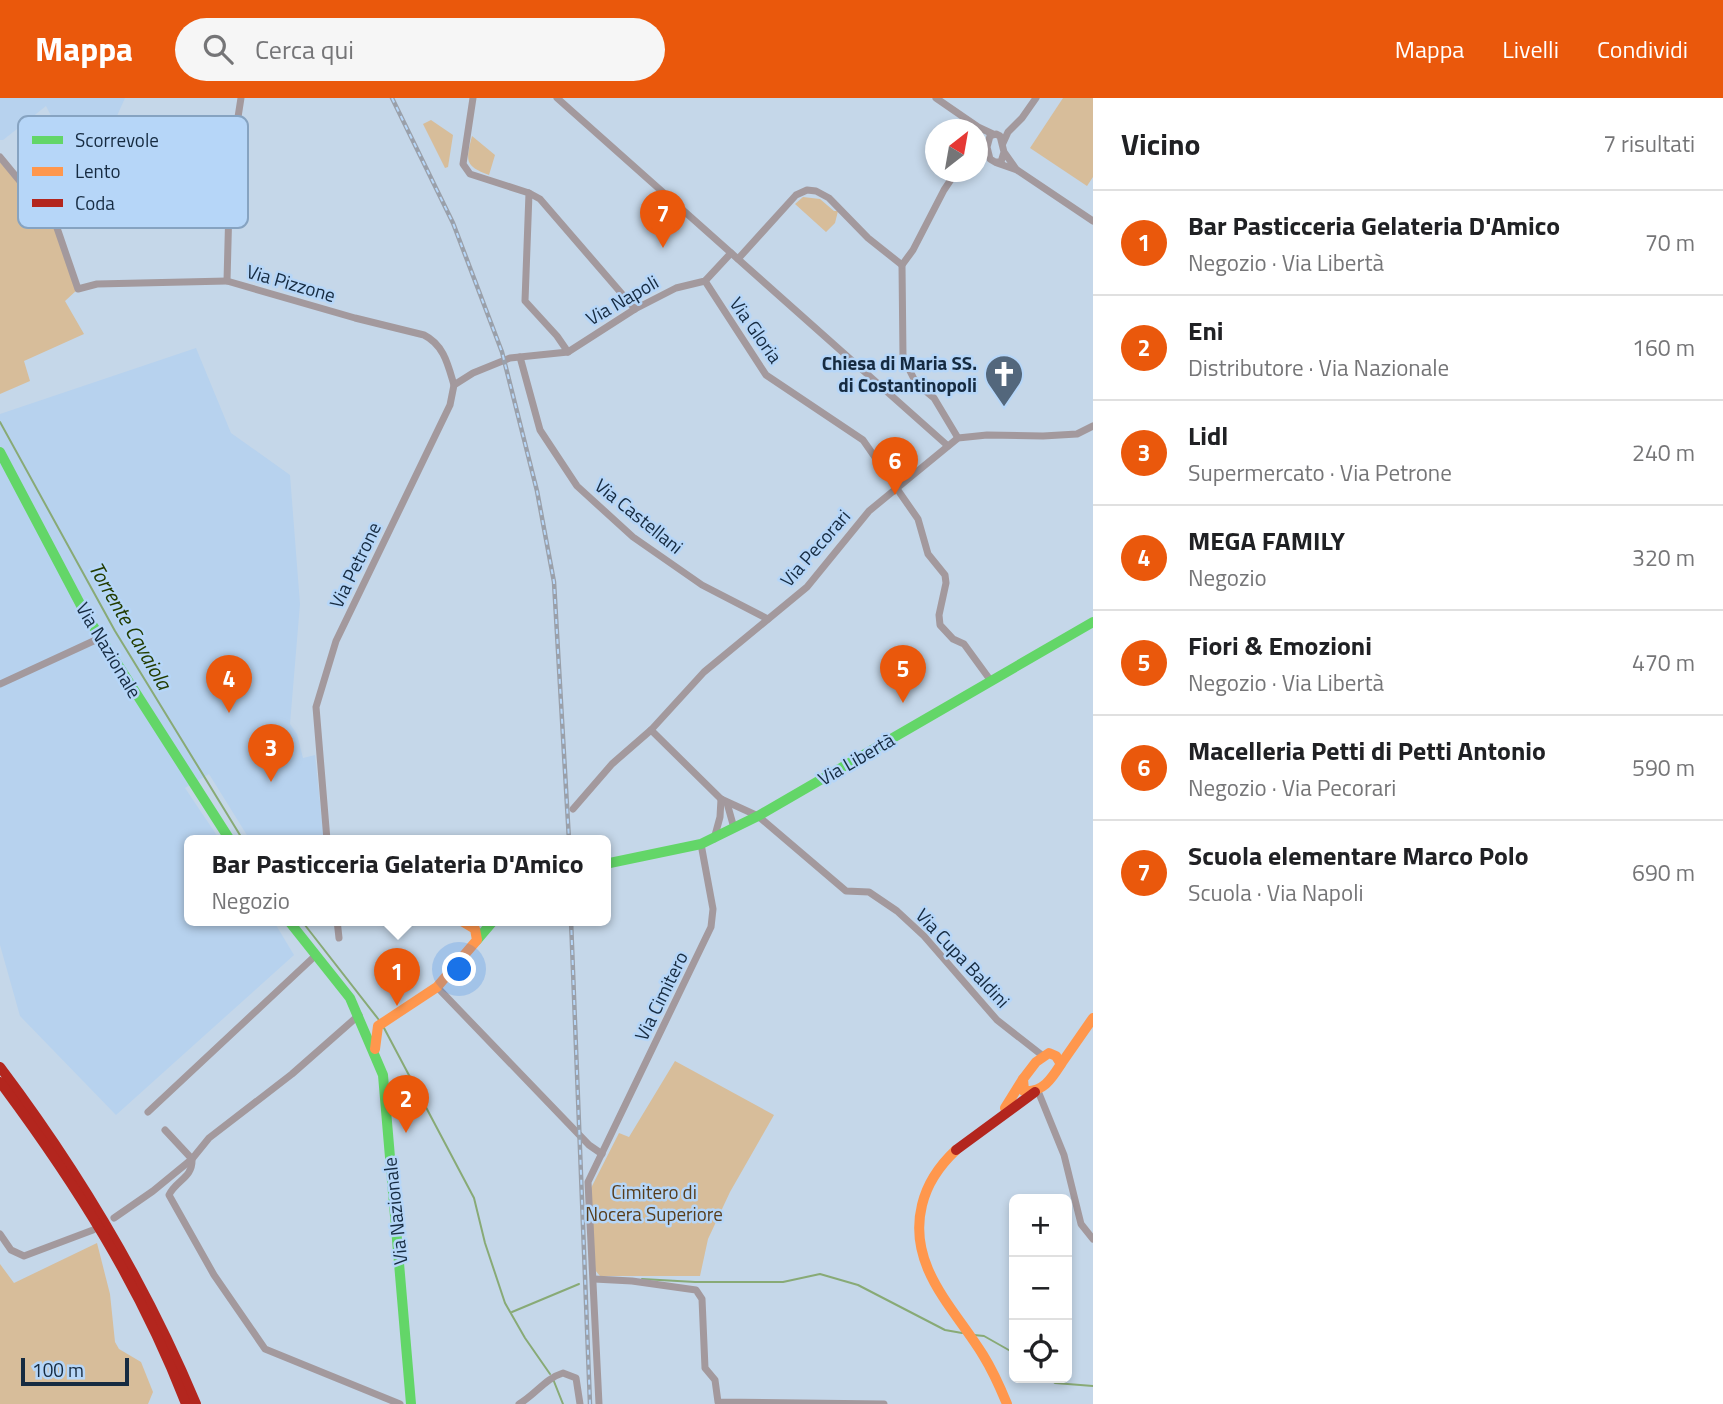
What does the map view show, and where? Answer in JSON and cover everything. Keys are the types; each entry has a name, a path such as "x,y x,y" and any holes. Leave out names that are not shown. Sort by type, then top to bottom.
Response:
{"main road":[{"name":"Via Nazionale","path":"0,452 100,638 227,835"},
{"name":"Via Libertà","path":"611,863 714,839 1093,622"},
{"name":"Via Nazionale","path":"293,926 350,998 376,1054 384,1088 411,1404"},
{"path":"472,926 477,931 477,940"},
{"path":"376,1054 374,1042 378,1026 437,986 489,926"},
{"path":"359,1015 378,1026"},
{"path":"1007,1404 999,1380 980,1348 931,1280 923,1264 918,1241 919,1211 936,1173 950,1155 998,1117 1036,1092 1061,1064 1093,1018"},
{"path":"998,1117 1023,1079 1046,1055 1083,1031"},
{"path":"1046,1055 1055,1054 1061,1064"},
{"path":"0,1067 69,1162 117,1238 165,1330 196,1404"},
{"path":"1023,1079 1024,1091 1036,1092"},
{"path":"0,1082 53,1154 108,1240 151,1323 186,1404"}],"street":[{"name":"Via Pizzone","path":"238,116 241,98"},
{"path":"473,98 463,164 465,170 540,199 635,309"},
{"path":"557,98 948,446"},
{"path":"936,98 966,119"},
{"path":"997,163 1003,159 1008,132 1023,118 1036,98"},
{"path":"988,131 1002,139 1004,148 1017,170"},
{"path":"994,134 1008,132"},
{"path":"988,144 994,134"},
{"path":"988,150 990,159 1017,170 1093,221"},
{"path":"0,157 18,179"},
{"path":"949,182 913,250 902,265 902,357 916,383 934,398 958,438 1077,434 1093,426"},
{"path":"738,259 796,195 807,190 816,191 829,198 868,238 902,265"},
{"path":"529,193 525,301 568,352"},
{"path":"57,228 78,289 97,284 227,281"},
{"name":"Via Pizzone","path":"228,228 227,281 424,335 435,340 443,352 454,384"},
{"path":"705,281 731,253"},
{"name":"Via Napoli","path":"520,357 568,352 635,309 676,288 705,281"},
{"name":"Via Gloria","path":"705,281 766,375 863,440 918,519 928,554 945,575 940,625 953,639 964,644 991,681"},
{"path":"454,384 485,368 520,357"},
{"name":"Via Castellani","path":"520,357 540,430 577,486 633,537 702,584 768,619"},
{"name":"Via Petrone","path":"327,835 316,707 336,641 450,405 454,384"},
{"name":"Via Pecorari","path":"573,809 612,764 651,730 704,672 807,587 869,511 958,438"},
{"path":"0,684 100,638"},
{"path":"651,730 722,803 734,828"},
{"path":"714,839 722,803"},
{"name":"Via Cupa Baldini","path":"722,803 758,816 846,891 869,892 897,911 924,936 997,1020 1046,1055"},
{"name":"Via Cimitero","path":"598,1404 588,1182 711,927 713,909 701,844"},
{"path":"338,926 339,938"},
{"path":"148,1112 316,956"},
{"path":"437,986 589,1145 601,1154"},
{"path":"114,1218 192,1159 209,1138 292,1074 359,1015"},
{"path":"1036,1092 1064,1154 1081,1224 1093,1239"},
{"path":"165,1130 192,1159 191,1171 169,1195 214,1275 265,1349 400,1404"},
{"path":"0,1234 10,1250 24,1256 93,1230"},
{"path":"593,1279 632,1281 696,1290 702,1299 705,1368 715,1380 718,1402 884,1404"},
{"path":"519,1404 554,1377 564,1373 576,1378 580,1404"}],"shaded area":[{"path":"0,98 125,98 117,116 51,116 46,106 33,116 18,116 18,128 0,140"},
{"path":"196,348 231,433 290,475 300,604 290,724 297,734 303,758 315,755 323,835 247,835 209,774 185,788 217,835 184,835 184,926 277,926 294,955 116,1115 20,1016 0,945 0,414"}],"green space":[{"path":"1063,98 1093,98 1093,177 1087,186 1030,148"},
{"path":"431,120 453,135 448,167 445,168 423,124"},
{"path":"472,136 495,155 489,175 475,168 469,161"},
{"path":"0,162 18,182 18,228 57,228 78,289 65,301 84,334 24,361 30,381 0,394"},
{"path":"803,197 820,199 834,211 838,211 835,223 826,232 795,204"},
{"name":"Cimitero di Nocera Superiore","path":"675,1061 774,1115 730,1192 708,1239 700,1276 600,1276 595,1270 590,1190 619,1133 629,1137"},
{"path":"97,1243 110,1294 115,1342 119,1349 141,1362 153,1392 148,1404 0,1404 0,1264 14,1283"}],"waterway":[{"name":"Torrente Cavaiola","path":"0,422 115,631 240,835"},
{"name":"Torrente Cavaiola","path":"306,926 379,1020"},
{"name":"Torrente Cavaiola","path":"384,1028 474,1198 485,1243 505,1303 550,1374"},
{"path":"642,1279 783,1282 820,1274 858,1285 945,1330 962,1333"},
{"path":"512,1312 579,1284"},
{"path":"974,1335 984,1336 1009,1350"},
{"name":"Torrente Cavaiola","path":"553,1379 563,1404"},
{"path":"1055,1383 1093,1386"}],"railway":[{"path":"392,98 453,223 502,352 537,491 554,582 569,835"},
{"path":"571,926 590,1404"}],"traffic: fast":[{"path":"0,452 86,615 227,835"},
{"path":"611,863 701,844 758,816 1093,622"},
{"path":"293,926 350,998 383,1075 411,1404"},
{"path":"477,940 489,926"}],"traffic: slow":[{"path":"375,1049 378,1026 437,987 477,940 475,929 470,926"},
{"path":"1061,1064 1093,1018"},
{"path":"1049,1053 1056,1056 1061,1064 1058,1069 1042,1087 1024,1091 1023,1079 1036,1062 1049,1053"},
{"path":"1005,1108 1023,1079"},
{"path":"956,1150 935,1175 924,1197 919,1227 921,1248 936,1285 987,1361 1007,1404"}],"traffic: jam":[{"path":"0,1067 57,1147 108,1229 155,1315 196,1404"},
{"path":"0,1082 55,1159 104,1237 148,1318 186,1404"},
{"path":"956,1150 1035,1092"}],"place":[{"name":"Scuola elementare Marco Polo","path":"663,248"},
{"name":"Chiesa di Maria SS. di Costantinopoli","path":"1004,408"},
{"name":"Macelleria Petti di Petti Antonio","path":"895,495"},
{"name":"Fiori & Emozioni","path":"903,703"},
{"name":"MEGA FAMILY","path":"229,713"},
{"name":"Lidl","path":"271,782"},
{"name":"Bar Pasticceria Gelateria D'Amico","path":"397,1006"},
{"name":"Eni","path":"406,1133"}]}
